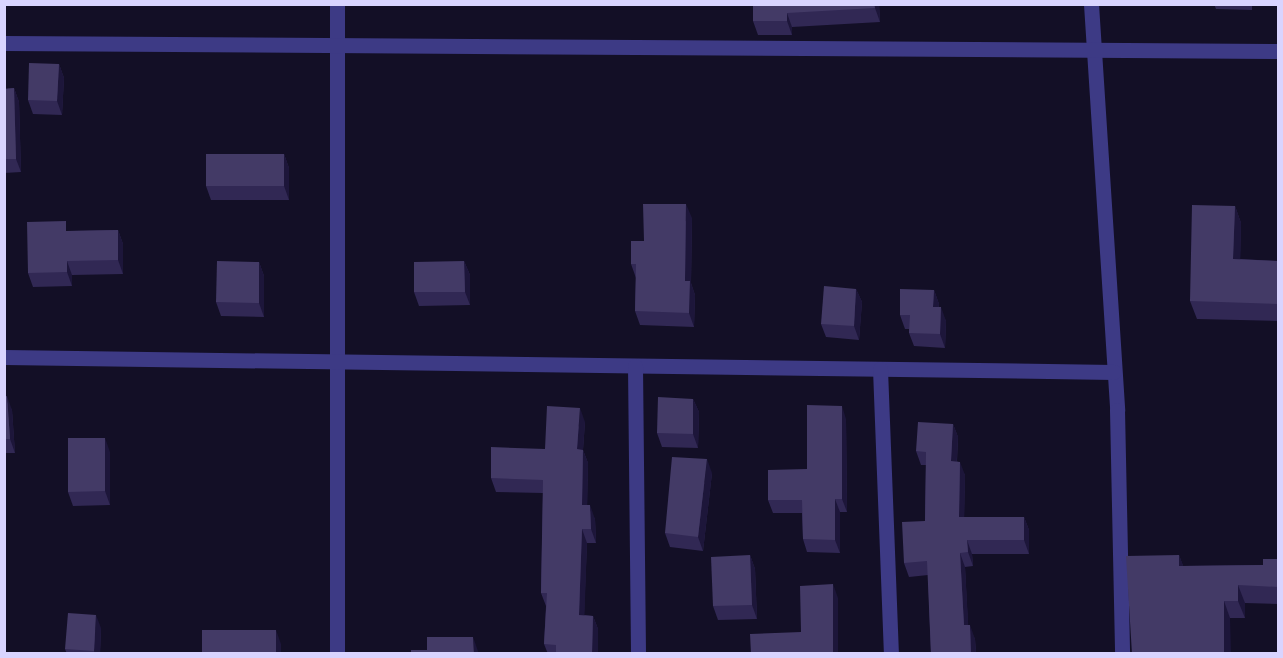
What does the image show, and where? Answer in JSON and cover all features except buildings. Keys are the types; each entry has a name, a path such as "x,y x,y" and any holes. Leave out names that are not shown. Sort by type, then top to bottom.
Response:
{"street":[{"path":"337,4 337,654"},
{"path":"1090,4 1091,50 1114,372 1122,654"},
{"path":"4,43 1278,51"},
{"path":"4,357 337,359 634,366 1114,372"},
{"path":"634,366 638,654"},
{"path":"880,369 891,654"}]}
